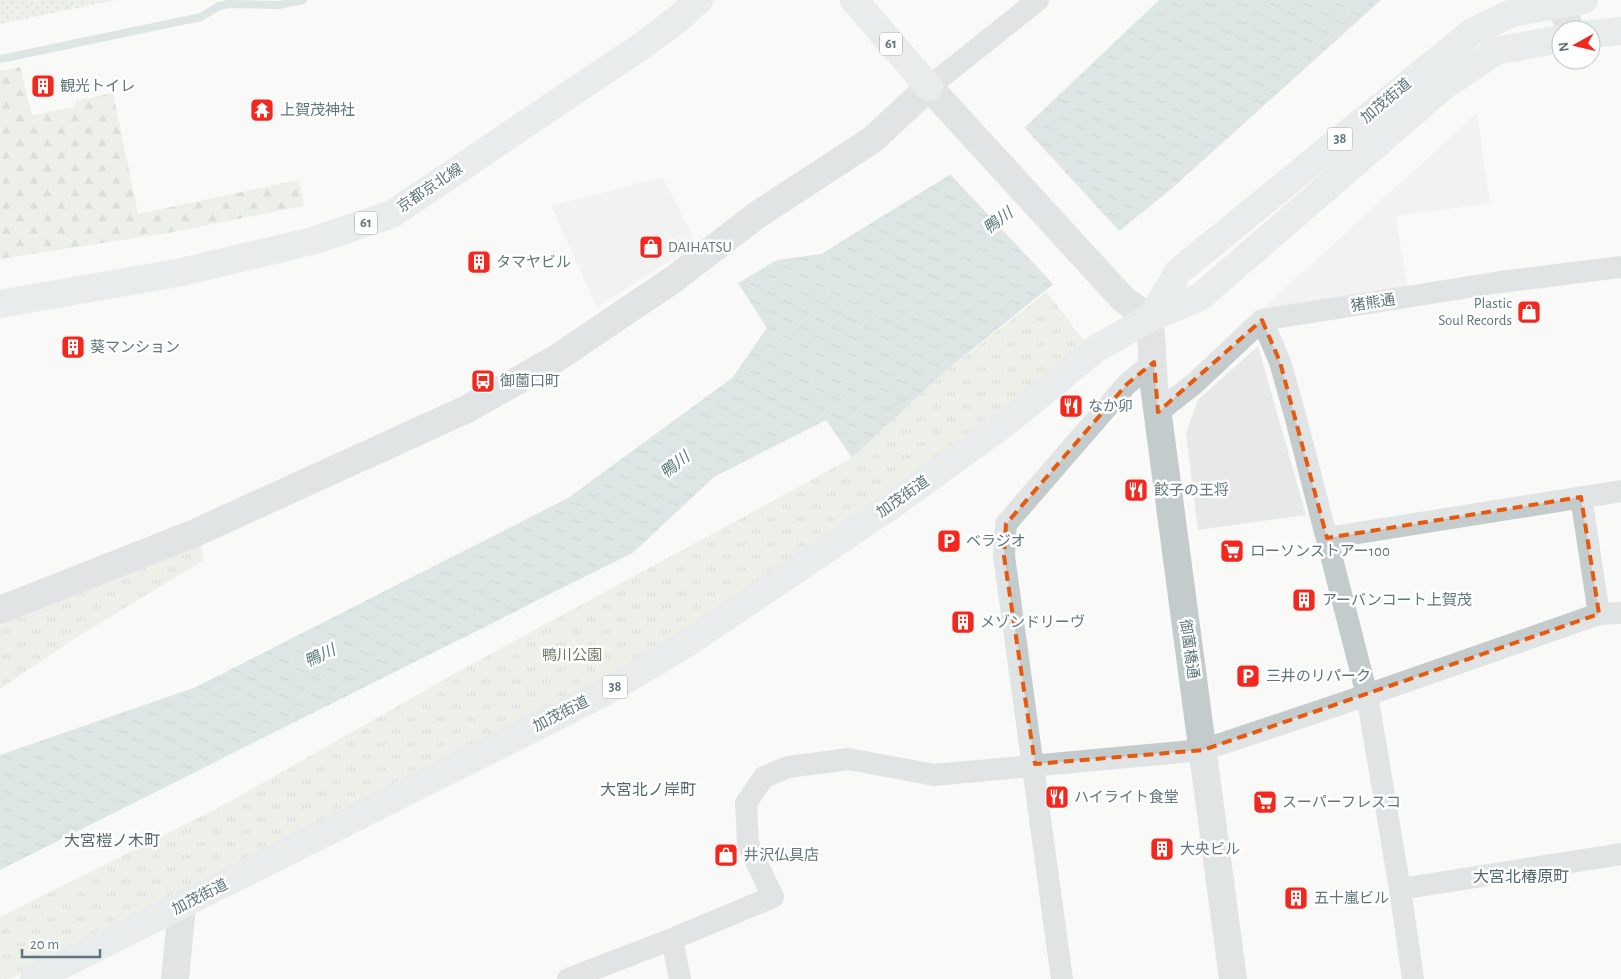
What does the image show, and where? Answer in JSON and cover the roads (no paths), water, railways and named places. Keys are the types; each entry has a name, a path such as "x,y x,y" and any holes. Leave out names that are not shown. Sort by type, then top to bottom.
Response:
{"main road":[{"name":"京都京北線","path":"0,304 182,272 312,241 392,214 646,43 679,18 698,0"},
{"name":"61","path":"854,0 935,94"},
{"name":"加茂街道","path":"1150,318 1179,271 1472,32 1512,13 1572,1"},
{"path":"1601,33 1621,31"},
{"name":"加茂街道","path":"34,979 605,692 689,642 900,500 1008,421 1097,348 1150,318 1200,298 1444,86 1496,51 1551,41"}],"street":[{"path":"0,610 196,534 467,409 545,365 674,279 757,215 872,140 935,94 1038,0"},
{"name":"加茂街道","path":"1571,20 1572,1"},
{"path":"935,94 1123,299 1150,318"},
{"name":"猪熊通","path":"1262,320 1501,282 1621,267"},
{"name":"御薗橋通","path":"1150,318 1158,412 1233,979"},
{"path":"1158,412 1194,384 1262,320 1280,362 1367,695 1400,889 1413,979"},
{"path":"1062,979 1035,764 1004,556 1006,524 1127,384 1154,362"},
{"path":"1327,538 1621,491"},
{"path":"1581,497 1599,614"},
{"path":"568,979 773,897 748,844 746,803 764,777 788,767 849,759 934,775 1035,764 1203,750 1599,614 1621,613"},
{"path":"1400,889 1621,854"},
{"path":"175,979 182,906"},
{"path":"672,939 680,979"}],"water":[{"name":"鴨川","path":"1159,0 1381,0 1170,190 943,373 852,458 826,420 714,477 634,552 0,870 0,755 196,687 568,498 732,378 767,328 738,283 777,260 821,254 1021,131"}],"waterway":[{"path":"0,59 201,17 219,6 229,4 279,5 303,0"}],"place":[{"name":"観光トイレ","path":"43,86"},
{"name":"上賀茂神社","path":"262,110"},
{"name":"DAIHATSU","path":"651,247"},
{"name":"タマヤビル","path":"479,262"},
{"name":"Plastic Soul Records","path":"1529,312"},
{"name":"葵マンション","path":"73,347"},
{"name":"御薗口町","path":"483,381"},
{"name":"なか卯","path":"1071,406"},
{"name":"餃子の王将","path":"1136,490"},
{"name":"ベラジオ","path":"949,541"},
{"name":"ローソンストアー100","path":"1232,551"},
{"name":"アーバンコート上賀茂","path":"1304,600"},
{"name":"メゾンドリーヴ","path":"963,622"},
{"name":"三井のリパーク","path":"1248,676"},
{"name":"ハイライト食堂","path":"1057,797"},
{"name":"スーパーフレスコ","path":"1265,802"},
{"name":"大央ビル","path":"1162,849"},
{"name":"井沢仏具店","path":"726,855"},
{"name":"五十嵐ビル","path":"1296,898"}],"district":[{"name":"大宮北ノ岸町","path":"648,790"},
{"name":"大宮榿ノ木町","path":"112,841"},
{"name":"大宮北椿原町","path":"1521,877"}],"park label":[{"name":"鴨川公園","path":"572,655"}]}
